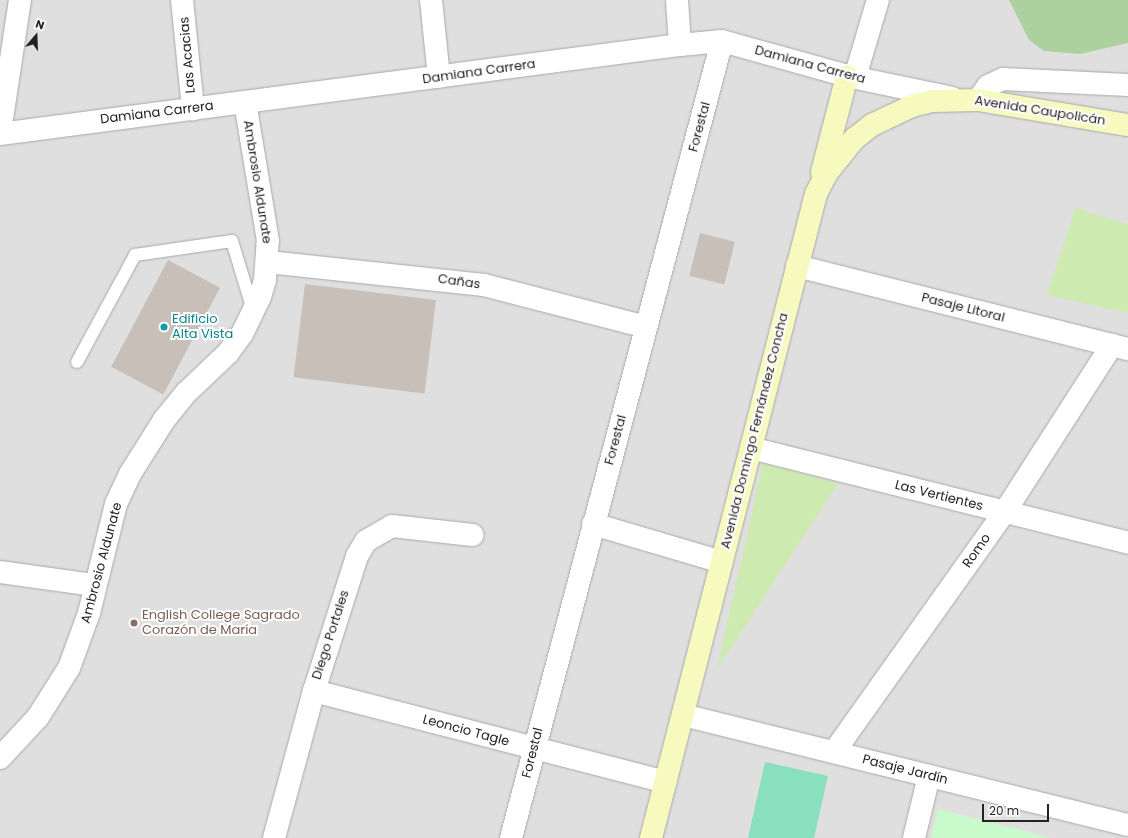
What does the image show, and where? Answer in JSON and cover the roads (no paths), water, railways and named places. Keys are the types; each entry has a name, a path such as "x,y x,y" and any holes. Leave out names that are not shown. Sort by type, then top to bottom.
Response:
{"main road":[{"path":"816,194 851,77"},
{"name":"Avenida Caupolicán","path":"952,98 978,100 1128,125"},
{"name":"Avenida Domingo Fernández Concha","path":"651,838 816,194 839,156 872,125 912,106 952,98"}],"street":[{"path":"0,133 20,0"},
{"name":"Las Acacias","path":"182,0 193,109"},
{"path":"431,0 439,77"},
{"path":"677,0 680,45"},
{"path":"851,77 878,0"},
{"name":"Damiana Carrera","path":"0,133 680,45 722,42 851,77 952,98"},
{"name":"Forestal","path":"511,838 533,748 722,42"},
{"path":"978,100 988,86 1003,79 1128,85"},
{"name":"Ambrosio Aldunate","path":"0,758 38,717 69,668 87,620 94,584 116,504 146,446 186,393 228,353 254,314 265,280 268,262 266,220 245,102"},
{"name":"Cañas","path":"268,262 484,285 646,327"},
{"name":"Pasaje Litoral","path":"797,266 1120,347"},
{"name":"Romo","path":"834,752 1120,347"},
{"name":"Las Vertientes","path":"751,448 1004,513 1128,543"},
{"path":"593,524 722,562"},
{"name":"Diego Portales","path":"274,838 314,691 357,556 366,541 392,526 472,535"},
{"path":"0,572 94,584"},
{"name":"Leoncio Tagle","path":"314,691 665,782"},
{"name":"Pasaje Jardín","path":"682,715 1128,825"},
{"path":"914,838 929,776"}],"lane":[{"path":"77,362 135,255 232,241 254,314"}],"place":[{"name":"Edificio Alta Vista","path":"164,327"},
{"name":"English College Sagrado Corazón de María","path":"134,623"}]}
